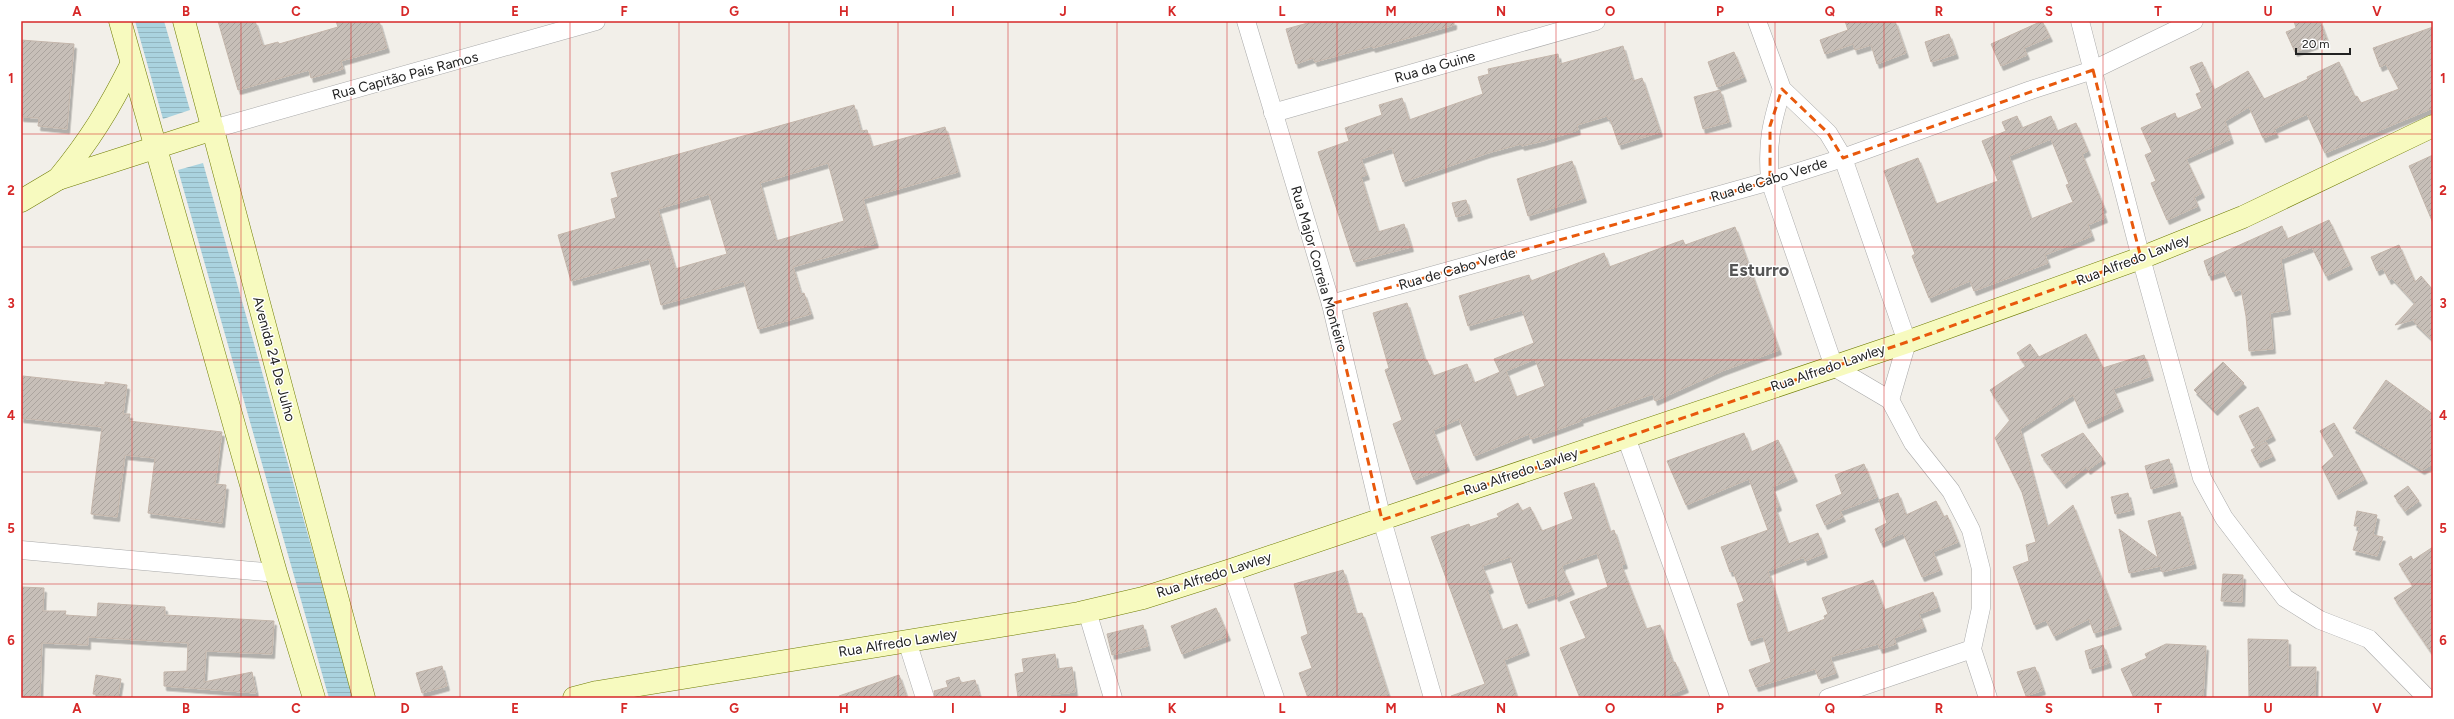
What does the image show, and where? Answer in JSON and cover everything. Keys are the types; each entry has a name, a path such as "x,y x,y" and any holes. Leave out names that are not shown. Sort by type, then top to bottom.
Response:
{"main road":[{"path":"120,21 154,147 276,573 314,698"},
{"name":"Avenida 24 De Julho","path":"184,21 364,698"},
{"path":"58,179 88,141 107,113 131,65"},
{"name":"Rua Alfredo Lawley","path":"574,698 597,692 1087,611 1143,598 1382,520 1834,367 2141,258 2243,217 2433,126"},
{"path":"21,201 58,179 213,129"}],"street":[{"name":"Rua Capitão Pais Ramos","path":"213,129 596,21"},
{"name":"Rua Major Correia Monteiro","path":"1246,21 1332,304 1382,520 1433,698"},
{"name":"Rua da Guine","path":"1273,113 1596,21"},
{"path":"1757,21 1782,89 1828,133 1843,158 1907,342 1890,400"},
{"path":"2080,21 2141,258 2202,478 2224,518 2285,598 2320,620 2369,639 2427,698"},
{"name":"Rua de Cabo Verde","path":"1332,304 1770,181 1843,158 2031,90 2093,70 2194,21"},
{"path":"1782,89 1770,126 1768,153 1770,181 1834,367 1890,400 1913,443 1951,491 1971,530 1981,569 1981,608 1972,649 1988,698"},
{"path":"1626,437 1720,698"},
{"path":"21,550 276,573"},
{"path":"1232,570 1273,697"},
{"path":"1087,611 1113,698"},
{"path":"907,641 925,698"},
{"path":"1828,698 1972,649"}],"highlighted area":[{"path":"2093,70 2141,258 1907,342 1382,520 1331,304 1770,181 1770,126 1782,89 1828,133 1843,158"}],"water":[{"path":"135,21 164,21 190,110 163,119"},
{"path":"203,163 354,698 329,698 178,170"}],"building":[{"path":"218,21 255,21 263,46 278,42 279,44 338,27 336,21 379,21 387,48 341,61 343,69 311,78 309,70 238,90"},
{"path":"1315,21 1454,21 1454,25 1373,48 1372,46 1315,62 1313,58 1296,64 1286,29"},
{"path":"1845,21 1895,21 1906,53 1877,64 1871,45 1855,50 1853,44 1825,54 1820,40 1848,30"},
{"path":"2042,21 2050,37 2024,48 2027,55 2001,66 1991,44"},
{"path":"2294,21 2320,21 2327,40 2295,52 2286,32 2296,28"},
{"path":"2433,27 2433,108 2325,153 2307,114 2274,129 2276,133 2263,138 2249,107 2225,121 2231,139 2186,159 2202,193 2194,197 2198,206 2167,220 2151,183 2156,181 2145,155 2152,152 2141,128 2175,113 2177,119 2202,108 2196,94 2201,92 2190,67 2202,62 2214,90 2248,71 2264,99 2308,79 2307,77 2339,62 2355,97 2357,96 2361,103 2399,89 2386,64 2380,67 2373,48"},
{"path":"1949,34 1956,54 1931,62 1925,42"},
{"path":"21,40 74,44 67,129 38,126 39,118 21,117"},
{"path":"1623,46 1633,81 1642,78 1660,132 1619,145 1610,119 1608,119 1607,116 1577,125 1578,130 1543,141 1522,146 1521,144 1488,153 1403,182 1392,148 1361,159 1367,175 1361,177 1378,232 1404,224 1411,247 1354,262 1318,152 1349,141 1345,128 1382,115 1379,105 1402,98 1409,120 1483,94 1478,77 1489,74 1488,69 1558,54 1560,64"},
{"path":"1734,52 1744,77 1717,87 1708,62"},
{"path":"1720,90 1729,122 1703,129 1694,97"},
{"path":"854,105 861,131 867,130 872,147 945,127 958,172 863,199 876,243 793,267 801,294 804,293 811,314 758,329 744,281 661,305 649,259 571,281 558,235 616,218 611,199 618,197 611,173","holes":["828,163 844,221 776,241 760,183","709,194 727,254 675,269 658,209"]},
{"path":"2017,116 2022,128 2051,116 2057,131 2076,123 2088,151 2082,154 2104,208 2102,209 2105,218 2088,225 2092,236 2045,255 2048,263 1974,291 1970,281 1929,298 1912,256 1915,254 1884,171 1918,158 1936,204 1998,181 1982,141 2006,131 2002,122","holes":["2051,139 2069,184 2066,185 2073,202 2031,219 2009,156"]},
{"path":"2433,155 2433,223 2409,166"},
{"path":"1572,161 1584,198 1528,216 1517,179"},
{"path":"1466,200 1470,213 1456,217 1452,203"},
{"path":"2329,220 2350,265 2326,276 2312,247 2281,259 2288,310 2270,313 2273,349 2249,351 2246,316 2241,289 2233,292 2224,271 2209,276 2204,261 2282,226 2287,239"},
{"path":"1735,227 1779,350 1722,371 1655,401 1653,394 1580,419 1581,421 1531,439 1529,434 1474,456 1459,419 1433,430 1447,467 1414,480 1393,424 1402,420 1385,370 1389,368 1373,313 1407,303 1425,361 1427,360 1433,376 1467,364 1474,383 1500,372 1494,359 1534,343 1522,310 1468,326 1459,296 1529,275 1531,281 1604,253 1609,267 1683,240 1685,245","holes":["1535,359 1545,386 1516,397 1506,371"]},
{"path":"2399,245 2415,282 2421,276 2433,290 2433,340 2414,322 2416,319 2395,325 2415,303 2392,278 2389,280 2383,268 2377,271 2371,257"},
{"path":"2086,334 2103,368 2144,355 2151,376 2113,389 2121,407 2086,424 2073,395 2020,429 2047,527 2073,505 2119,625 2094,633 2089,619 2054,636 2046,620 2034,625 2013,567 2029,561 2026,545 2036,542 2022,492 1995,438 2010,420 1990,390 2026,366 2017,353 2030,344 2039,357"},
{"path":"2223,362 2244,383 2215,411 2194,390"},
{"path":"23,376 105,385 105,382 127,385 123,414 130,414 129,421 222,432 215,484 226,485 222,523 148,513 155,458 125,455 117,517 91,514 102,427 21,418"},
{"path":"2386,380 2433,414 2433,464 2422,470 2353,428"},
{"path":"2258,407 2273,436 2254,446 2239,416"},
{"path":"2334,423 2365,479 2336,495 2322,467 2334,456 2320,431"},
{"path":"1744,433 1751,452 1778,440 1795,477 1772,487 1779,506 1775,508 1788,544 1818,533 1825,553 1805,561 1804,557 1768,571 1787,633 1825,619 1824,616 1828,614 1822,598 1873,580 1884,610 1933,592 1938,607 1919,614 1924,627 1894,638 1896,644 1880,649 1878,644 1830,657 1836,673 1819,679 1815,669 1756,687 1749,670 1771,662 1763,636 1749,641 1737,604 1744,601 1733,571 1730,572 1721,547 1768,530 1749,479 1686,505 1667,461"},
{"path":"2083,433 2103,459 2088,470 2086,467 2064,484 2041,455"},
{"path":"2266,442 2273,456 2258,463 2251,450"},
{"path":"2169,459 2175,482 2151,489 2145,466"},
{"path":"1864,464 1877,497 1840,511 1843,517 1825,525 1816,505 1842,494 1835,475"},
{"path":"1594,483 1610,532 1614,530 1625,564 1621,565 1646,629 1660,625 1673,663 1675,662 1686,688 1661,698 1580,698 1560,648 1586,638 1570,602 1608,587 1597,553 1563,565 1562,568 1572,590 1556,597 1555,594 1526,604 1510,557 1482,566 1491,588 1487,590 1502,630 1517,624 1527,651 1504,660 1517,698 1451,698 1451,696 1485,684 1431,537 1469,524 1470,527 1499,517 1497,514 1518,503 1522,511 1530,507 1542,531 1573,519 1564,493"},
{"path":"2408,486 2419,501 2405,511 2394,496"},
{"path":"1898,493 1906,515 1936,501 1944,517 1947,515 1958,542 1933,552 1940,570 1922,577 1903,533 1881,543 1875,529 1887,523 1879,500"},
{"path":"2128,493 2132,510 2115,514 2111,497"},
{"path":"2357,511 2377,515 2373,535 2383,537 2377,556 2353,550 2360,526 2354,526"},
{"path":"2180,512 2194,564 2162,572 2160,566 2129,573 2119,529 2158,558 2148,521"},
{"path":"2433,547 2433,655 2394,598 2413,586 2399,564 2411,556 2413,560"},
{"path":"1343,570 1356,614 1362,613 1388,694 1377,698 1308,698 1299,673 1312,668 1301,637 1308,634 1294,584"},
{"path":"2223,574 2243,575 2242,602 2221,601"},
{"path":"21,587 44,588 43,611 66,611 65,615 97,617 98,603 165,607 165,615 274,621 272,654 206,651 204,682 252,672 256,693 164,686 164,672 187,671 188,643 88,637 88,645 42,643 40,698 21,698"},
{"path":"1216,608 1228,636 1182,654 1171,626"},
{"path":"1143,625 1148,646 1112,655 1107,634"},
{"path":"2248,639 2288,640 2288,667 2316,667 2315,698 2249,698"},
{"path":"2166,644 2206,646 2203,698 2134,698 2121,669 2147,658 2145,654"},
{"path":"2103,645 2109,663 2090,669 2085,651"},
{"path":"1055,654 1057,669 1072,667 1075,692 1018,698 1015,674 1024,672 1022,659"},
{"path":"442,666 447,686 422,693 416,673"},
{"path":"2035,667 2043,690 2026,696 2017,672"},
{"path":"96,675 121,679 118,697 93,694"},
{"path":"899,675 907,698 840,698 839,696"},
{"path":"959,677 961,683 975,680 979,695 967,698 935,698 934,691 948,687 946,681"}],"district":[{"name":"Esturro","path":"1759,270"}]}
